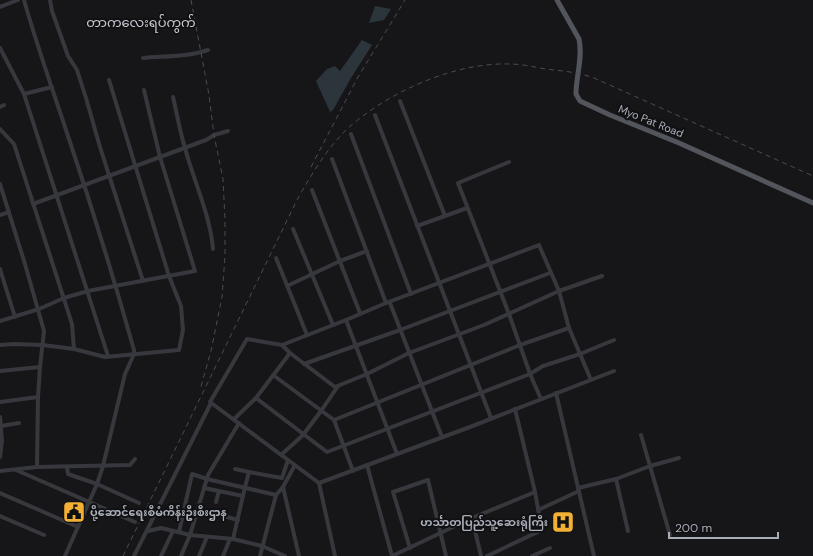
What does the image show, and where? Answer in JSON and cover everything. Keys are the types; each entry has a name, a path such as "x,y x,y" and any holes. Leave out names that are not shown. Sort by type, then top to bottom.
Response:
{"main road":[{"name":"Myo Pat Road","path":"558,0 579,39 581,47 576,94 580,101 679,143 813,203"}],"street":[{"path":"0,7 18,0"},
{"path":"24,0 32,31 84,185 116,286 134,354 125,374 103,466 97,484 65,556"},
{"path":"50,0 68,56 77,70 82,84 100,147 143,281"},
{"path":"0,48 24,94 108,356"},
{"path":"143,58 183,55 208,50"},
{"path":"0,345 43,345 74,349 104,357 179,350 183,330 181,306 169,276 109,80"},
{"path":"24,94 52,88"},
{"path":"0,321 39,309 64,298 88,291 195,271 160,157 144,90"},
{"path":"174,97 184,148 204,204 212,236 213,249"},
{"path":"400,101 445,216"},
{"path":"375,115 491,418"},
{"path":"0,129 14,144 72,324 74,349"},
{"path":"33,204 228,131"},
{"path":"351,134 411,294"},
{"path":"332,159 367,251 442,437"},
{"path":"509,162 458,183 509,314 530,374 541,399"},
{"path":"0,184 39,309 44,331 38,398 37,467"},
{"path":"312,190 360,313"},
{"path":"417,226 467,208"},
{"path":"0,214 8,212"},
{"path":"293,229 333,325"},
{"path":"335,556 318,483 210,402 247,339 282,345 360,313 539,245 559,291 569,328 591,380"},
{"path":"287,286 367,251"},
{"path":"276,258 307,335"},
{"path":"0,269 15,317"},
{"path":"304,364 450,312 550,273"},
{"path":"282,345 290,353 335,387 367,374 409,353 509,314 559,291 602,276"},
{"path":"346,320 397,454"},
{"path":"334,420 520,345 569,328"},
{"path":"256,398 327,452 530,374 544,366 580,354 614,340"},
{"path":"234,419 256,398 290,353"},
{"path":"0,371 40,367"},
{"path":"318,483 614,371"},
{"path":"273,375 334,420 353,471"},
{"path":"281,455 303,435 322,411 338,386"},
{"path":"556,394 594,556"},
{"path":"0,402 38,398"},
{"path":"134,556 148,531 210,405"},
{"path":"487,556 542,530 535,492 515,409"},
{"path":"0,417 2,441 0,457"},
{"path":"1,426 18,423"},
{"path":"181,556 190,535 207,479 239,423"},
{"path":"641,435 670,535"},
{"path":"538,510 578,489 616,479 650,466 679,458"},
{"path":"0,471 37,467 130,465 134,459"},
{"path":"235,469 282,478 288,460"},
{"path":"260,556 276,494 283,487 294,465"},
{"path":"367,465 392,556 472,518 535,492"},
{"path":"67,467 68,474 97,484 139,503"},
{"path":"16,470 135,522"},
{"path":"223,556 232,539 250,472"},
{"path":"179,532 192,474 207,479 276,494"},
{"path":"616,479 628,531"},
{"path":"410,548 393,492 428,480 446,556"},
{"path":"283,487 299,556"},
{"path":"204,488 243,496"},
{"path":"216,502 219,491"},
{"path":"0,493 78,527"},
{"path":"198,510 238,520"},
{"path":"0,516 44,535"},
{"path":"472,518 481,556"},
{"path":"148,531 161,528 190,535 232,539 262,546 285,556"},
{"path":"160,556 173,531"},
{"path":"199,556 207,537"},
{"path":"532,556 550,548"}],"shaded area":[{"path":"375,6 391,9 384,20 369,23"},
{"path":"362,40 372,45 333,110 330,112 316,81 327,69 335,66 340,71"}],"railway":[{"path":"191,0 223,179 225,220 225,256 222,297 211,351 200,390"},
{"path":"311,167 358,77 405,0"},
{"path":"123,556 297,200 308,181 325,154 346,130 362,116 401,92 444,74 466,68 489,65 519,64 576,73 594,78 813,176"}],"place":[{"name":"ပို့ဆောင်ရေးစီမံကိန်းဦးစီးဌာန","path":"74,512"},
{"name":"ဟင်္သာတပြည်သူ့ဆေးရုံကြီး","path":"563,522"}],"district":[{"name":"တာကလေးရပ်ကွက်","path":"141,22"}]}
